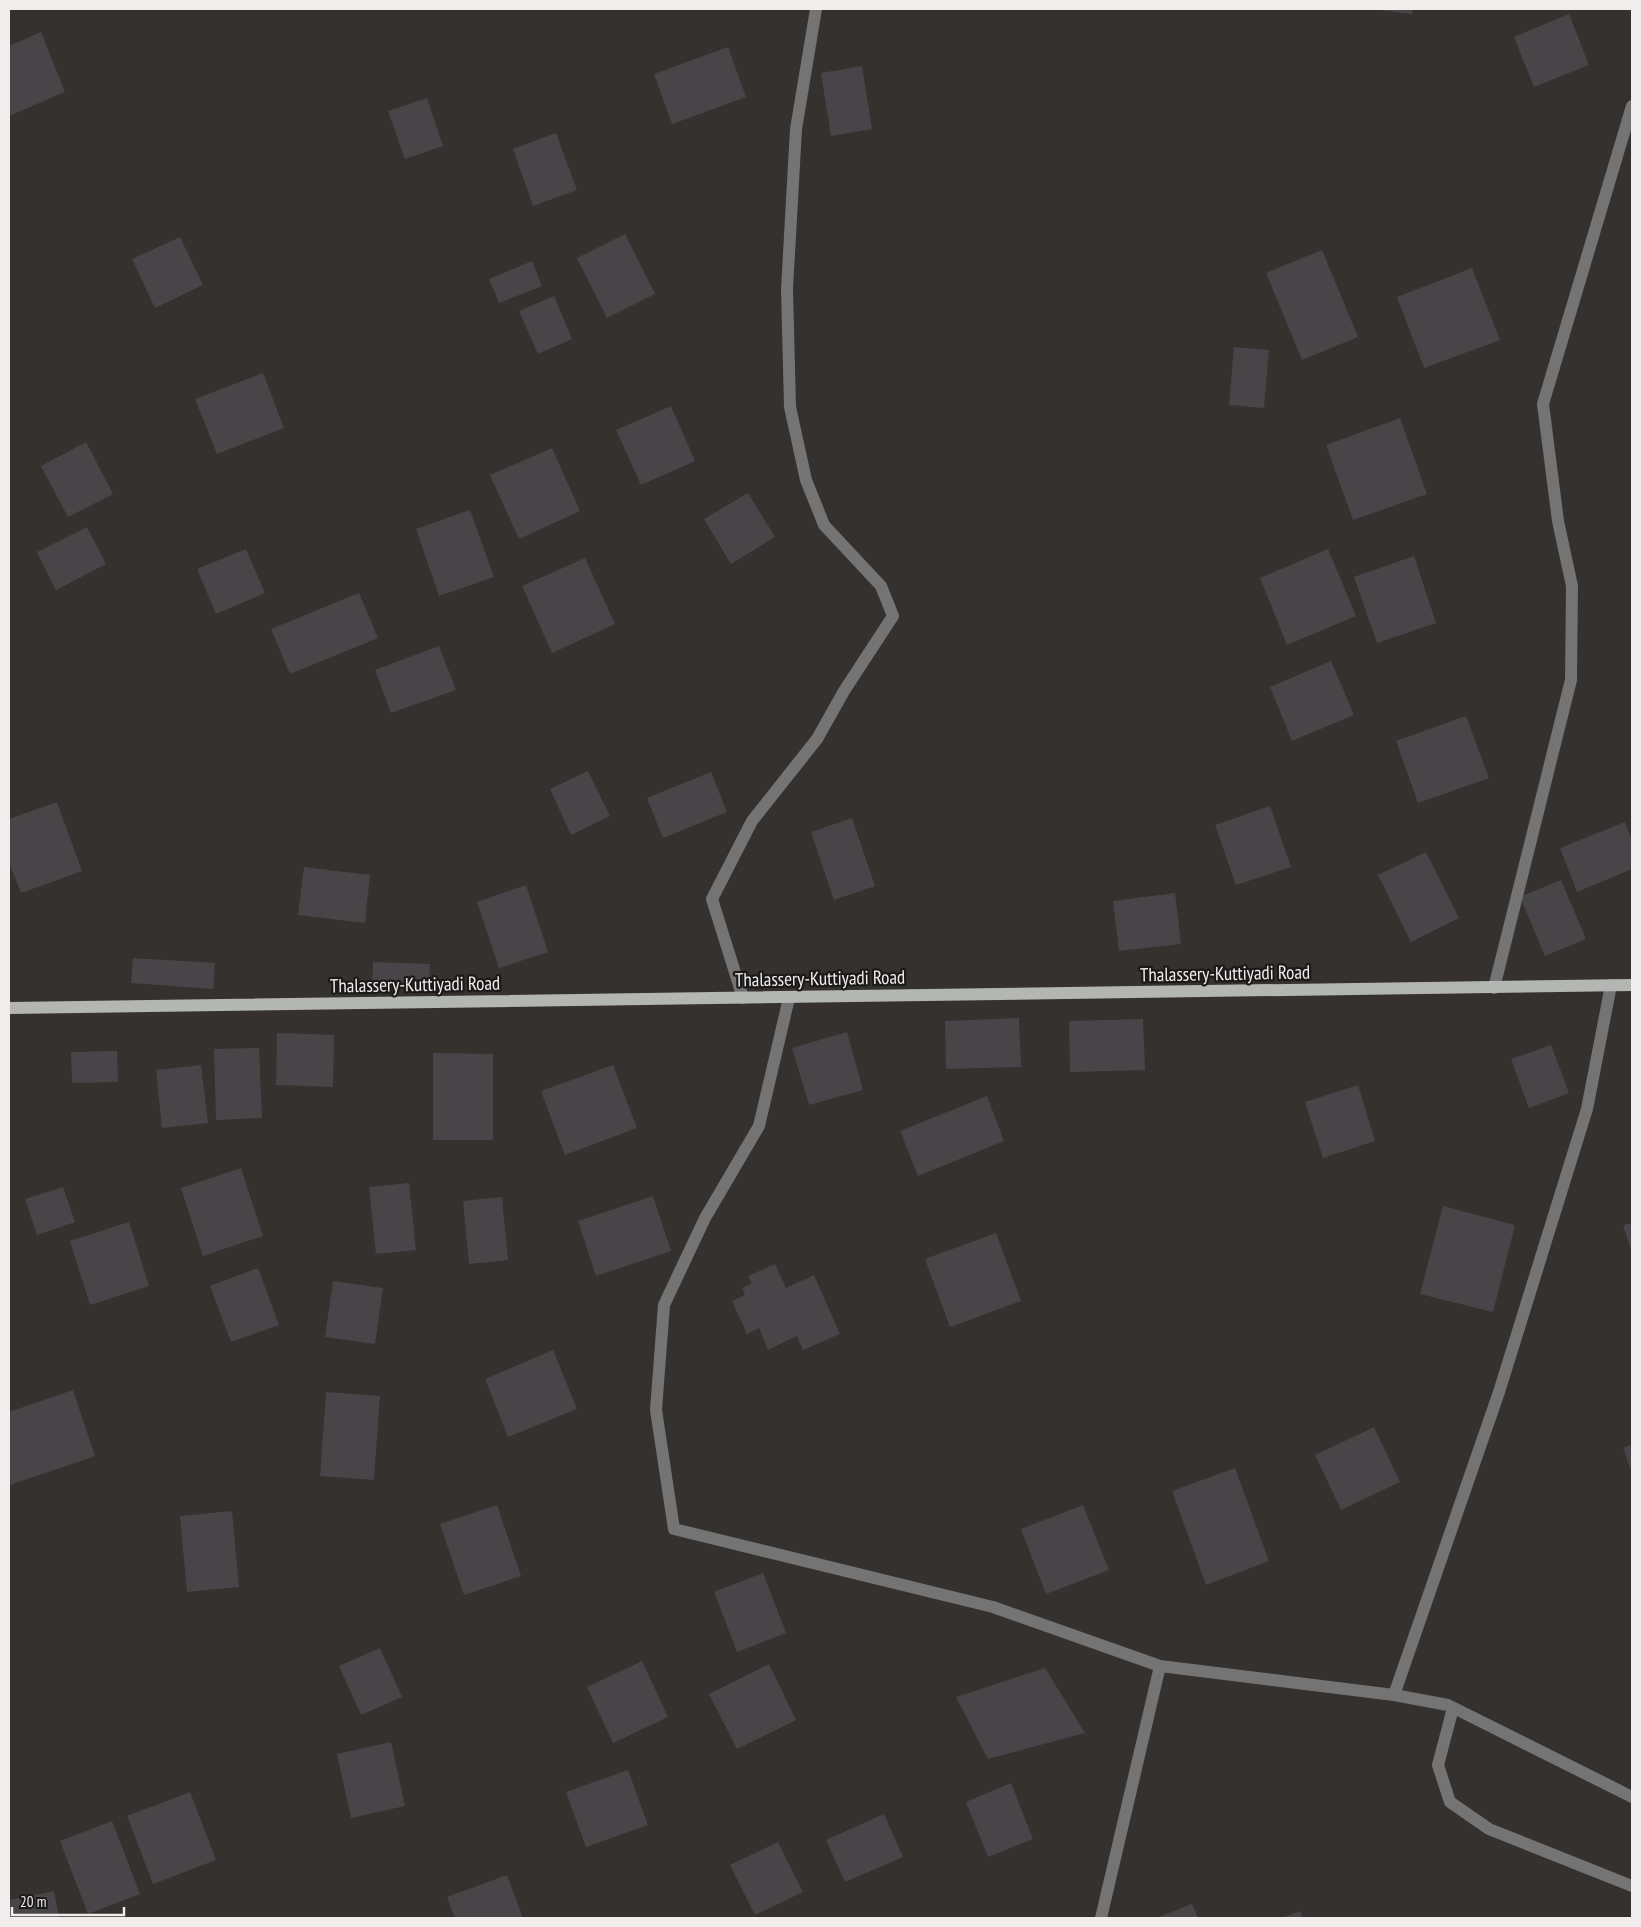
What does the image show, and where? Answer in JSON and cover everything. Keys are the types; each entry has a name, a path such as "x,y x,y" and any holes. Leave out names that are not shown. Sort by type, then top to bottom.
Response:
{"main road":[{"name":"Thalassery-Kuttiyadi Road","path":"9,1008 1632,985"}],"street":[{"path":"743,998 712,899 752,821 818,739 844,691 893,616 881,586 824,525 806,480 790,407 787,289 796,129 816,9"},
{"path":"1494,988 1571,680 1572,586 1558,521 1543,404 1632,106"},
{"path":"1394,1695 1499,1392 1587,1109 1612,985"},
{"path":"789,998 760,1126 705,1218 664,1305 656,1410 674,1529 993,1607 1160,1666 1394,1695 1453,1708 1632,1796"},
{"path":"1101,1918 1160,1666"},
{"path":"1453,1708 1438,1765 1450,1802 1489,1830 1632,1886"}],"building":[{"path":"1371,9 1413,9 1412,14"},
{"path":"1569,14 1589,65 1534,87 1514,37"},
{"path":"41,32 65,92 9,116 9,46"},
{"path":"728,47 746,97 672,124 654,74"},
{"path":"862,66 872,129 831,136 821,73"},
{"path":"427,98 443,146 405,159 388,111"},
{"path":"556,133 577,190 533,206 513,149"},
{"path":"625,234 655,294 607,318 577,258"},
{"path":"180,237 203,285 155,308 132,259"},
{"path":"1322,250 1358,337 1302,360 1266,273"},
{"path":"532,261 542,286 499,303 489,279"},
{"path":"1472,268 1500,340 1424,368 1397,297"},
{"path":"554,296 572,339 538,354 519,311"},
{"path":"1234,347 1269,350 1264,408 1229,405"},
{"path":"263,373 284,428 217,454 195,399"},
{"path":"671,406 695,461 641,485 616,430"},
{"path":"1400,418 1427,494 1353,520 1326,445"},
{"path":"86,442 113,494 68,517 41,466"},
{"path":"552,448 580,511 519,539 490,475"},
{"path":"748,493 775,537 731,564 704,519"},
{"path":"470,510 494,577 439,596 416,529"},
{"path":"87,527 106,564 56,590 37,552"},
{"path":"246,549 265,593 216,614 197,569"},
{"path":"1328,549 1356,616 1287,645 1260,578"},
{"path":"1414,556 1436,623 1377,643 1354,577"},
{"path":"585,558 615,624 552,653 522,586"},
{"path":"359,593 378,638 290,674 271,629"},
{"path":"439,646 456,690 391,713 375,670"},
{"path":"1331,661 1354,715 1292,741 1270,687"},
{"path":"1466,716 1489,778 1418,803 1396,741"},
{"path":"588,771 610,816 571,835 550,789"},
{"path":"711,772 727,812 663,838 647,798"},
{"path":"57,802 82,871 21,893 9,862 9,819"},
{"path":"1270,806 1291,867 1236,885 1215,825"},
{"path":"852,818 875,886 834,900 811,832"},
{"path":"1625,822 1632,840 1632,869 1577,892 1560,848"},
{"path":"1426,852 1459,918 1411,942 1378,875"},
{"path":"304,867 370,875 365,923 298,915"},
{"path":"1561,880 1586,939 1545,956 1520,897"},
{"path":"526,885 548,952 499,968 477,902"},
{"path":"1175,893 1181,944 1119,951 1113,901"},
{"path":"133,958 215,963 213,989 131,983"},
{"path":"373,962 430,964 429,987 372,986"},
{"path":"1019,1018 1021,1067 946,1069 945,1021"},
{"path":"1143,1019 1145,1070 1070,1072 1069,1021"},
{"path":"847,1032 863,1090 809,1105 792,1048"},
{"path":"277,1033 334,1035 333,1087 276,1085"},
{"path":"1551,1045 1569,1093 1529,1108 1511,1059"},
{"path":"259,1048 262,1118 216,1120 214,1049"},
{"path":"117,1051 118,1082 72,1083 71,1052"},
{"path":"433,1053 493,1054 493,1140 433,1140"},
{"path":"201,1065 208,1123 162,1128 156,1070"},
{"path":"613,1065 637,1128 565,1155 541,1091"},
{"path":"1358,1085 1375,1141 1323,1158 1305,1102"},
{"path":"987,1096 1004,1141 918,1176 900,1131"},
{"path":"241,1168 263,1236 203,1256 181,1188"},
{"path":"409,1183 416,1250 376,1254 369,1187"},
{"path":"63,1187 75,1222 37,1235 25,1199"},
{"path":"653,1196 671,1251 596,1276 578,1221"},
{"path":"502,1197 508,1260 469,1264 463,1201"},
{"path":"1443,1206 1515,1225 1493,1312 1420,1294"},
{"path":"129,1222 149,1286 90,1305 70,1241"},
{"path":"1632,1223 1632,1253 1623,1225"},
{"path":"996,1233 1021,1301 950,1327 925,1259"},
{"path":"775,1264 786,1288 814,1275 840,1334 803,1350 797,1336 768,1350 759,1328 747,1334 732,1301 745,1295 742,1288 752,1283 748,1276"},
{"path":"258,1268 279,1325 231,1342 210,1286"},
{"path":"333,1281 383,1288 375,1344 325,1337"},
{"path":"553,1350 577,1409 508,1437 485,1379"},
{"path":"73,1390 95,1456 10,1485 9,1412"},
{"path":"326,1392 380,1396 374,1480 320,1476"},
{"path":"1374,1427 1400,1482 1341,1510 1315,1455"},
{"path":"1632,1444 1632,1473 1623,1448"},
{"path":"1235,1468 1269,1561 1206,1585 1172,1491"},
{"path":"497,1505 521,1576 464,1595 440,1524"},
{"path":"1083,1505 1109,1570 1046,1594 1021,1529"},
{"path":"232,1511 239,1587 187,1592 180,1516"},
{"path":"763,1573 786,1633 737,1652 714,1592"},
{"path":"380,1648 402,1697 361,1715 339,1666"},
{"path":"642,1661 668,1717 613,1743 587,1687"},
{"path":"769,1664 796,1720 737,1749 709,1694"},
{"path":"1045,1668 1085,1733 988,1759 956,1697"},
{"path":"391,1742 405,1806 351,1818 337,1754"},
{"path":"628,1770 648,1825 586,1847 566,1792"},
{"path":"1011,1783 1033,1839 988,1857 966,1802"},
{"path":"190,1792 216,1860 153,1884 127,1816"},
{"path":"884,1814 903,1857 845,1882 826,1840"},
{"path":"112,1821 140,1894 88,1914 60,1841"},
{"path":"778,1842 803,1892 755,1915 730,1865"},
{"path":"507,1875 523,1918 455,1918 447,1897"},
{"path":"54,1891 59,1918 9,1918 9,1900"},
{"path":"1192,1904 1198,1918 1156,1918"},
{"path":"1300,1911 1303,1918 1282,1918"}]}
